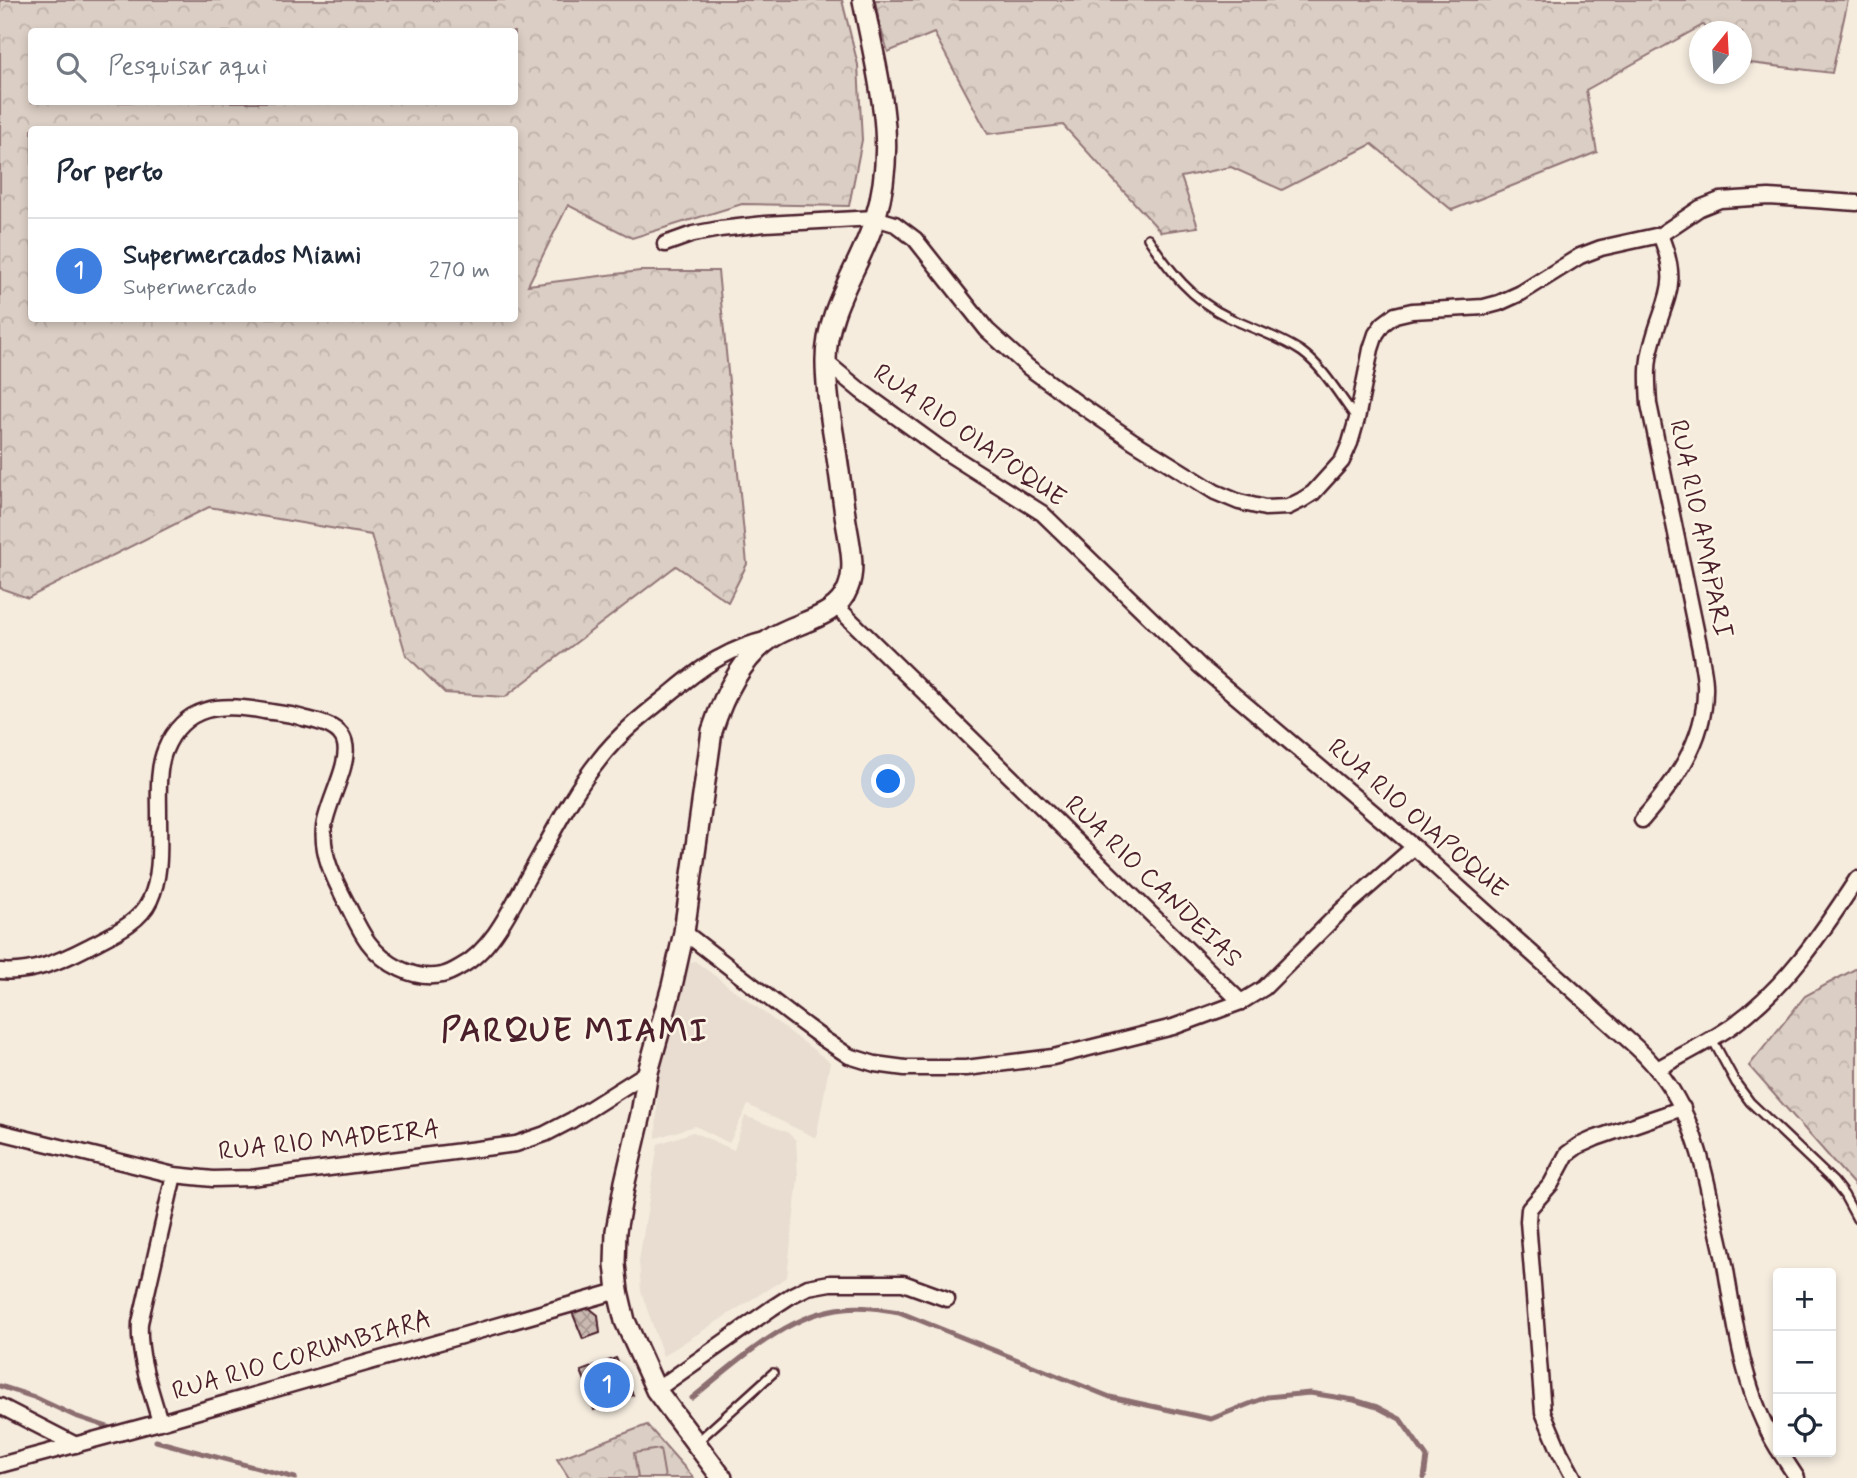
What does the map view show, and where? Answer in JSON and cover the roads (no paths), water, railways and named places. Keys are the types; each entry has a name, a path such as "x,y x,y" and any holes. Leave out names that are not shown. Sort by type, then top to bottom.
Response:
{"main road":[{"path":"722,1478 656,1390 625,1321 615,1264 616,1231 648,1072 684,932 712,731 718,713 731,685 769,639 825,614 844,597 849,587 851,558 825,362 834,313 868,240 885,174 882,93 863,0"}],"street":[{"path":"665,244 693,234 765,224 875,218 895,224 915,239 987,330 1028,367 1133,441 1215,492 1239,502 1265,508 1288,507 1313,493 1342,461 1350,443 1371,349 1383,324 1395,315 1412,311 1485,307 1499,303 1521,293 1580,256 1601,248 1660,235 1700,208 1720,200 1769,197 1857,203"},
{"name":"RUA RIO AMAPARI","path":"1642,820 1666,792 1686,760 1701,725 1705,691 1701,653 1649,404 1647,373 1651,346 1668,300 1671,281 1670,265 1660,235"},
{"name":"RUA RIO OIAPOQUE","path":"825,362 941,449 1042,513 1200,666 1414,847 1657,1069 1683,1108 1695,1136 1742,1356 1753,1394 1773,1441"},
{"name":"RUA RIO CANDEIAS","path":"684,932 781,1008 849,1056 875,1064 905,1068 966,1068 1053,1057 1173,1027 1241,1002 836,606"},
{"path":"0,971 29,970 56,962 137,918 149,902 156,881 159,863 160,771 165,751 184,723 199,712 217,707 238,706 301,717 329,726 340,733 345,742 346,756 324,828 325,852 332,874 368,943 390,965 415,975 442,975 464,965 484,948 580,788 600,758 626,731 684,682 718,658 747,644 769,639"},
{"path":"1241,1002 1264,988 1342,910 1414,847"},
{"path":"1657,1069 1712,1038 1753,1008 1794,967 1857,879"},
{"name":"RUA RIO MADEIRA","path":"0,1132 174,1175 213,1179 251,1178 516,1144 545,1134 572,1120 648,1072"},
{"path":"1574,1478 1542,1412 1529,1209 1550,1184 1567,1154 1578,1146 1683,1108"},
{"path":"160,1422 139,1338 140,1323 174,1175"},
{"path":"656,1390 782,1301 808,1287 830,1283 903,1283 947,1299"},
{"name":"RUA RIO CORUMBIARA","path":"0,1465 618,1291"},
{"path":"0,1406 76,1445"},
{"name":"RUA RIO OIAPOQUE","path":"1784,1457 1797,1478"}],"lane":[{"path":"1148,238 1167,267 1209,307 1302,352 1312,361 1356,419"},
{"path":"1712,1038 1736,1083 1750,1102 1833,1181 1857,1219"},
{"path":"695,1444 773,1373"}],"waterway":[{"path":"692,1398 763,1342 803,1319 845,1308 872,1308 899,1312 1110,1397 1211,1419 1267,1397 1310,1393 1354,1400 1377,1407 1400,1419 1427,1457 1424,1478"},
{"path":"0,1386 108,1427"},
{"path":"156,1441 295,1478"}],"place":[{"name":"Supermercados Miami","path":"607,1385"}],"district":[{"name":"PARQUE MIAMI","path":"575,1032"}]}
